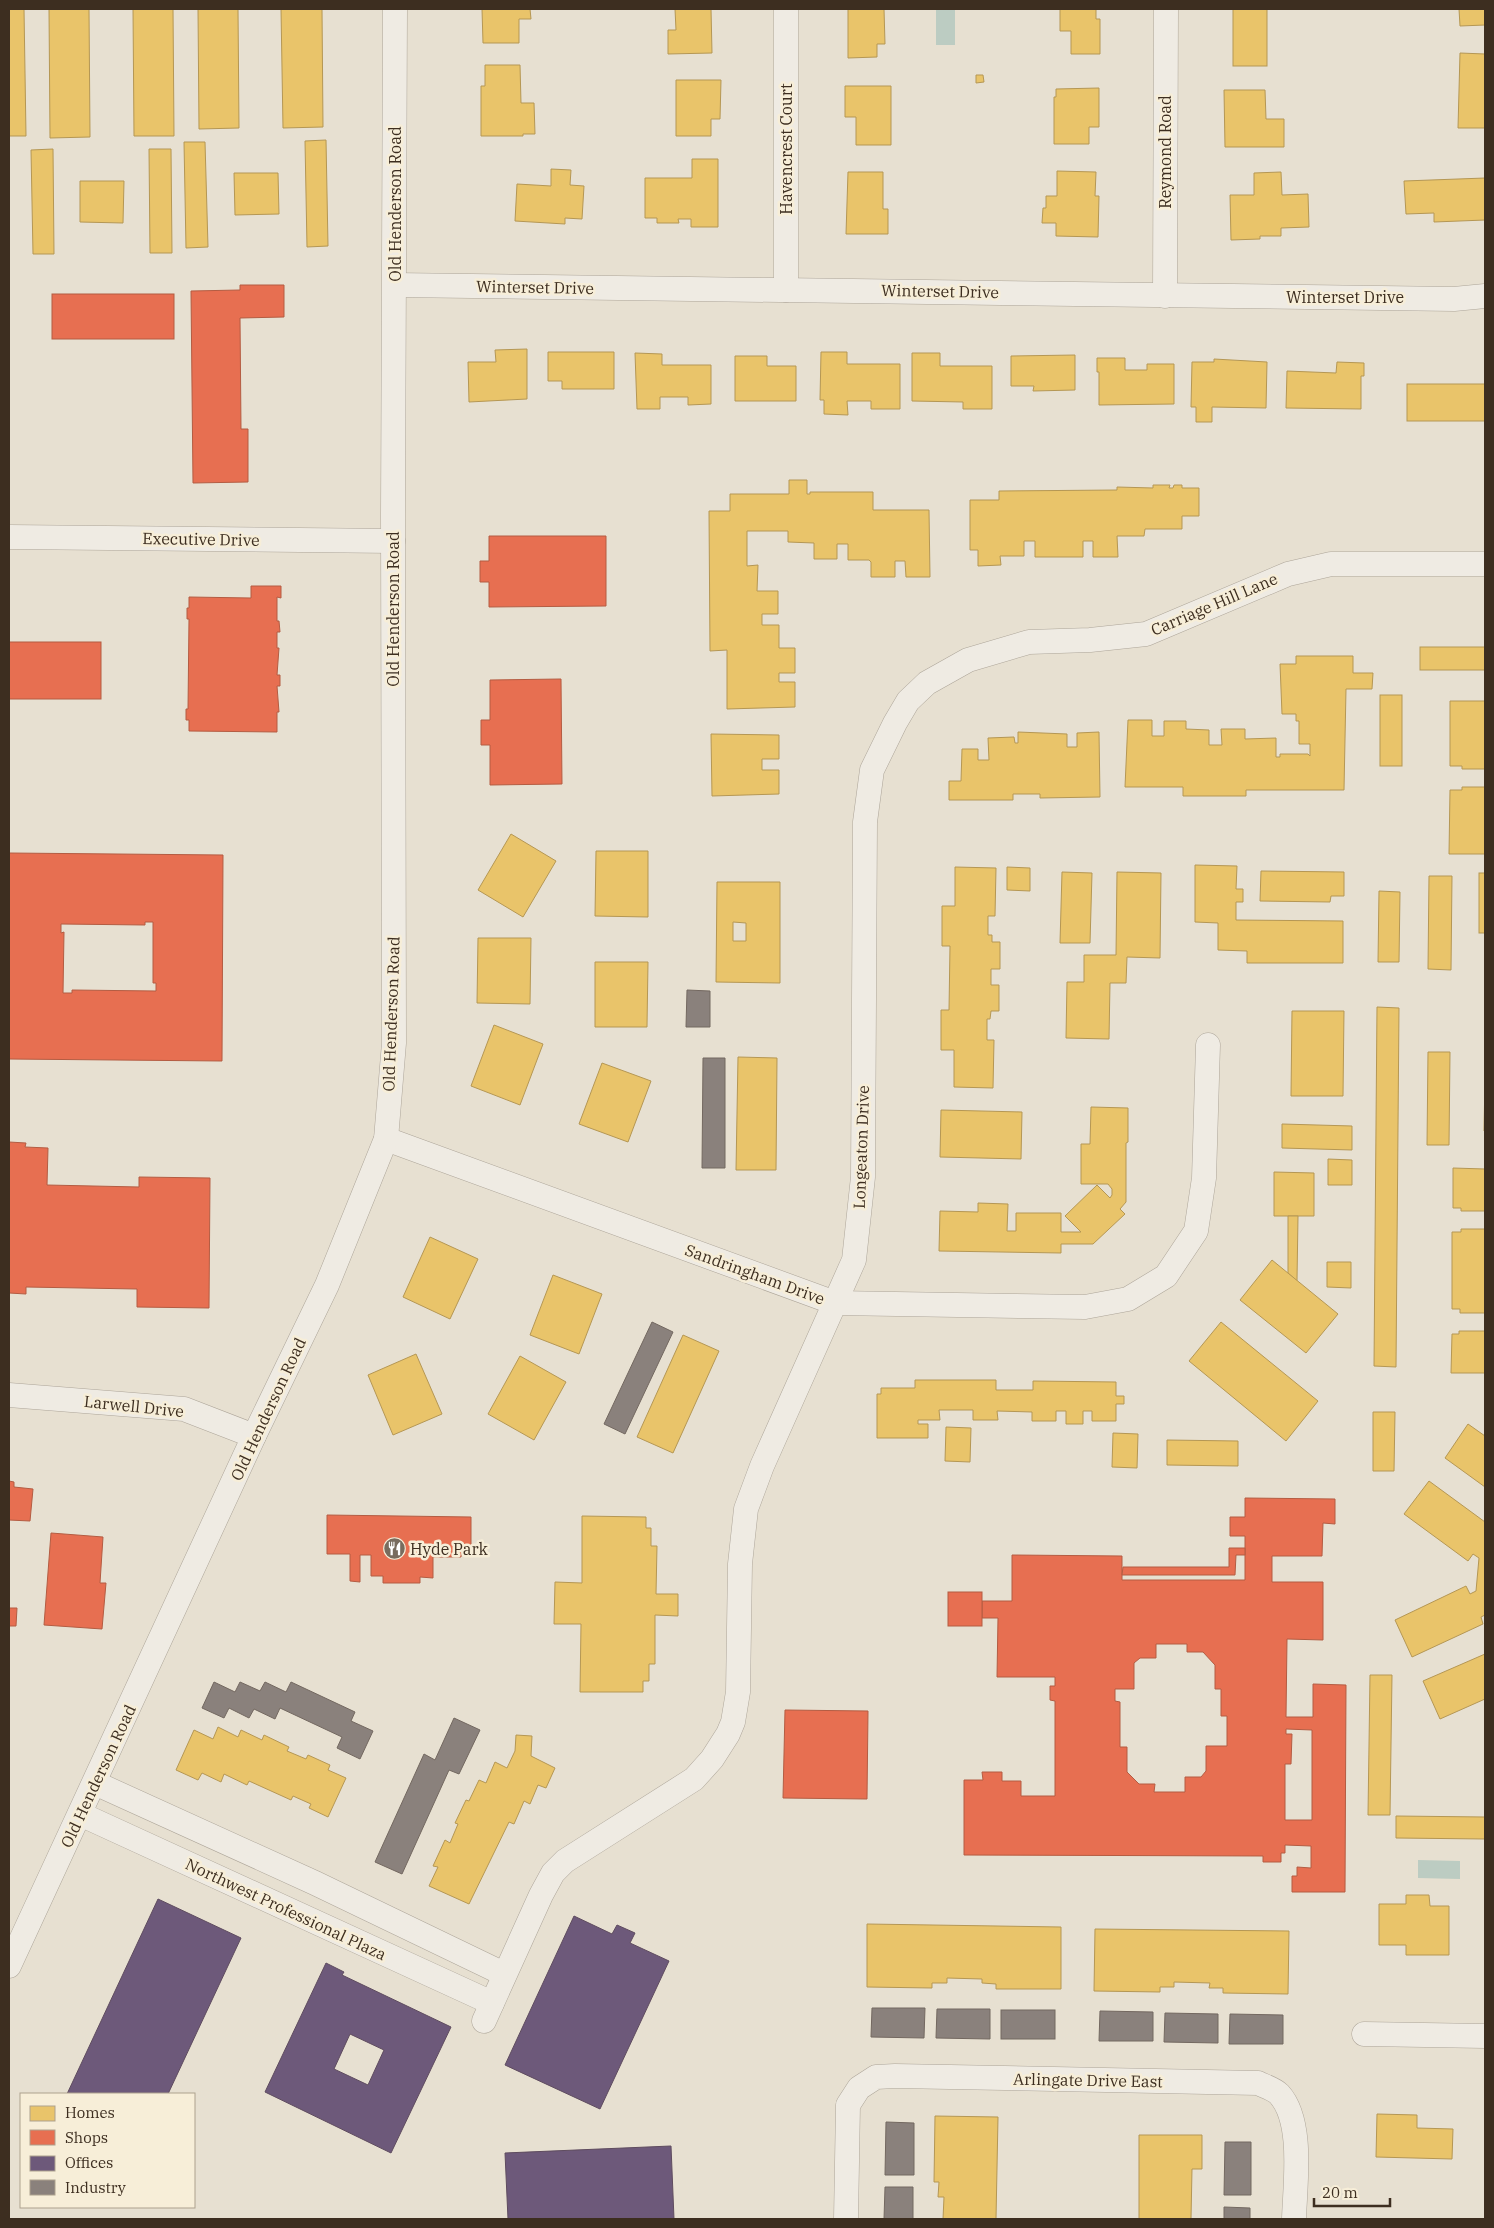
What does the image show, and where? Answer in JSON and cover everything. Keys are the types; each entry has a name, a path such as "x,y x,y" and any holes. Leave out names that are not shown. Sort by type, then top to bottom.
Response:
{"street":[{"name":"Old Henderson Road","path":"9,1966 254,1436 327,1285 386,1139 394,1043 395,9"},
{"name":"Havencrest Court","path":"786,9 786,290"},
{"name":"Reymond Road","path":"1165,296 1166,9"},
{"name":"Winterset Drive","path":"395,285 1454,299 1485,296"},
{"name":"Executive Drive","path":"9,537 393,541"},
{"name":"Carriage Hill Lane","path":"864,852 865,822 872,770 895,723 908,701 926,683 968,660 1029,642 1090,640 1146,634 1288,574 1331,564 1485,564"},
{"name":"Longeaton Drive","path":"746,1509 762,1466 854,1260 863,1177 864,852"},
{"name":"Sandringham Drive","path":"386,1139 835,1303 1085,1307 1128,1299 1166,1276 1196,1231 1204,1178 1208,1045"},
{"name":"Larwell Drive","path":"9,1395 184,1409 254,1436"},
{"name":"Northwest Professional Plaza","path":"80,1814 488,2012 540,1895 559,1867 575,1854 694,1779 712,1759 728,1734 733,1722 738,1692 740,1564 746,1509"},
{"path":"95,1783 315,1883 504,1974"},
{"path":"1364,2034 1485,2036"},
{"name":"Arlingate Drive East","path":"846,2219 848,2105 859,2088 876,2078 895,2076 1258,2083 1278,2093 1292,2115 1295,2141 1294,2219"}],"shaded area":[{"path":"936,9 955,9 955,45 936,45"},
{"path":"1418,1860 1460,1861 1460,1879 1418,1878"}],"building: Homes":[{"path":"9,9 24,9 26,136 9,136"},
{"path":"49,9 89,9 90,137 50,138"},
{"path":"133,9 173,9 174,136 134,136"},
{"path":"198,9 238,9 239,128 199,129"},
{"path":"281,9 322,9 323,127 283,128"},
{"path":"482,9 530,9 531,19 519,19 519,43 483,43"},
{"path":"675,9 711,9 712,53 668,54 668,30 676,30"},
{"path":"848,9 884,9 885,44 877,44 877,57 848,58"},
{"path":"1060,9 1096,9 1096,19 1100,19 1100,54 1071,54 1071,31 1060,31"},
{"path":"1233,9 1267,9 1267,66 1233,66"},
{"path":"1459,9 1485,9 1485,25 1460,26"},
{"path":"1460,53 1485,54 1485,128 1458,128"},
{"path":"485,65 520,65 521,103 534,103 535,134 523,134 523,136 481,136 481,86 485,86"},
{"path":"976,75 983,75 984,82 976,83"},
{"path":"676,80 721,80 720,119 711,119 711,136 676,136"},
{"path":"845,86 891,86 891,145 856,145 856,117 845,117"},
{"path":"1099,88 1099,127 1089,127 1089,144 1054,144 1054,97 1056,97 1056,89"},
{"path":"1224,90 1265,90 1266,119 1284,119 1284,147 1225,147"},
{"path":"326,140 328,246 307,247 305,141"},
{"path":"184,142 205,142 208,247 186,248"},
{"path":"53,149 54,254 33,254 31,150"},
{"path":"149,149 171,149 172,253 150,253"},
{"path":"692,159 718,159 718,227 691,227 691,219 678,219 679,223 657,223 657,218 645,218 645,178 692,178"},
{"path":"551,169 571,170 570,185 584,186 582,219 565,218 565,224 515,221 517,184 551,186"},
{"path":"1057,171 1096,172 1095,196 1099,196 1098,237 1056,236 1056,223 1042,223 1043,208 1046,208 1046,196 1057,196"},
{"path":"848,172 883,172 883,209 888,209 888,234 846,234"},
{"path":"1281,172 1282,195 1308,194 1309,227 1281,228 1281,236 1260,236 1260,239 1231,240 1230,195 1254,195 1254,173"},
{"path":"234,173 278,173 279,214 235,215"},
{"path":"1485,178 1485,220 1434,222 1434,213 1406,214 1404,181"},
{"path":"80,181 124,181 123,223 80,222"},
{"path":"527,349 527,399 469,402 468,362 496,362 495,350"},
{"path":"548,352 614,352 614,389 562,389 562,381 548,381"},
{"path":"821,352 847,352 847,364 900,364 900,409 871,409 871,401 847,401 848,415 824,414 824,400 820,400"},
{"path":"635,353 662,354 662,365 711,365 711,404 688,405 688,397 660,397 660,409 637,409"},
{"path":"912,353 940,353 940,366 992,366 992,409 963,409 963,402 912,401"},
{"path":"1075,355 1075,390 1033,391 1034,386 1011,386 1011,356"},
{"path":"735,356 767,356 767,366 796,366 796,401 735,401"},
{"path":"1097,358 1125,358 1125,370 1147,370 1147,364 1174,364 1174,404 1099,405"},
{"path":"1214,359 1267,362 1266,408 1212,407 1212,422 1196,422 1196,407 1191,407 1192,362 1214,362"},
{"path":"1337,362 1364,363 1364,376 1361,376 1361,409 1286,408 1287,371 1336,373"},
{"path":"1407,384 1485,384 1485,421 1407,421"},
{"path":"789,480 807,480 807,494 810,494 810,492 873,492 873,510 929,510 930,577 906,577 905,561 895,561 895,577 871,577 871,562 869,560 848,560 848,544 837,544 837,559 814,559 814,543 788,542 788,531 747,531 747,566 758,565 757,591 778,591 778,614 762,614 762,625 779,625 779,648 795,648 795,673 779,673 779,682 795,682 795,707 727,709 727,650 710,651 709,511 730,511 730,494 789,494"},
{"path":"1153,485 1170,485 1169,488 1173,488 1174,485 1182,485 1182,488 1199,488 1199,516 1182,516 1182,529 1145,529 1144,536 1117,536 1118,557 1093,557 1093,541 1083,541 1083,557 1035,557 1035,541 1024,541 1024,556 1000,556 1001,565 978,566 978,550 970,550 970,500 999,500 999,491 1117,490 1117,487 1153,488"},
{"path":"1420,647 1485,647 1485,670 1420,670"},
{"path":"1296,656 1353,656 1353,673 1373,673 1372,689 1346,689 1344,790 1246,790 1246,796 1183,796 1183,787 1125,787 1128,720 1152,720 1152,736 1164,736 1164,721 1186,721 1186,729 1209,730 1209,745 1222,745 1221,729 1245,729 1245,739 1276,738 1276,757 1280,757 1280,754 1308,754 1310,756 1310,744 1299,744 1299,721 1296,721 1296,714 1282,714 1280,664 1296,664"},
{"path":"1380,695 1402,695 1402,766 1380,766"},
{"path":"1450,701 1485,701 1485,769 1462,769 1462,766 1450,766"},
{"path":"1018,732 1067,734 1067,747 1077,747 1077,733 1099,732 1100,797 1040,798 1040,794 1013,794 1013,800 949,800 949,781 961,781 962,749 978,749 978,760 989,760 988,738 1014,737 1015,743 1018,743"},
{"path":"711,734 779,735 779,759 762,759 762,770 779,770 779,794 712,796"},
{"path":"1462,787 1485,787 1485,854 1449,854 1450,790 1462,790"},
{"path":"511,834 556,861 523,917 478,890"},
{"path":"596,851 648,851 648,917 595,916"},
{"path":"1195,865 1237,866 1236,889 1243,889 1243,902 1236,902 1236,920 1343,921 1343,963 1247,963 1247,951 1218,950 1218,923 1195,922"},
{"path":"955,867 996,868 995,916 988,916 988,935 992,935 992,942 1000,942 1000,969 991,969 991,985 999,985 999,1011 991,1011 990,1019 987,1019 987,1040 994,1040 993,1088 954,1087 954,1050 941,1050 941,1010 949,1010 950,946 942,946 942,906 955,906"},
{"path":"1007,867 1030,868 1030,891 1007,890"},
{"path":"1261,871 1344,872 1344,896 1331,896 1330,902 1260,901"},
{"path":"1062,872 1092,873 1090,943 1060,943"},
{"path":"1117,872 1161,873 1160,958 1127,957 1126,983 1110,983 1109,1039 1066,1038 1067,982 1084,982 1084,955 1116,955"},
{"path":"1479,873 1485,873 1485,933 1479,933"},
{"path":"1429,876 1452,876 1451,970 1428,969"},
{"path":"717,882 780,882 780,983 716,982","holes":["733,922 746,923 746,941 733,941"]},
{"path":"1379,891 1400,892 1399,962 1378,962"},
{"path":"478,938 531,938 530,1004 477,1003"},
{"path":"595,962 648,962 647,1027 595,1027"},
{"path":"1377,1007 1399,1008 1396,1367 1374,1366"},
{"path":"1292,1011 1344,1011 1343,1096 1291,1096"},
{"path":"494,1025 543,1044 520,1105 471,1086"},
{"path":"1428,1052 1450,1052 1449,1145 1427,1145"},
{"path":"738,1057 777,1058 776,1170 736,1170"},
{"path":"602,1063 651,1081 628,1142 579,1124"},
{"path":"1485,1078 1485,1131 1484,1131"},
{"path":"1091,1107 1128,1108 1126,1202 1120,1209 1125,1214 1093,1244 1061,1244 1061,1253 939,1251 940,1211 978,1212 978,1203 1008,1204 1007,1231 1016,1231 1016,1213 1061,1213 1061,1232 1081,1232 1065,1216 1097,1185 1110,1198 1112,1195 1112,1189 1108,1184 1081,1184 1081,1144 1090,1144"},
{"path":"941,1110 1022,1112 1021,1159 940,1157"},
{"path":"1282,1124 1352,1126 1352,1150 1282,1148"},
{"path":"1328,1159 1352,1160 1352,1185 1328,1185"},
{"path":"1453,1168 1485,1169 1485,1211 1461,1211 1461,1208 1453,1208"},
{"path":"1274,1172 1314,1173 1314,1216 1274,1216"},
{"path":"1288,1216 1298,1216 1297,1281 1288,1273"},
{"path":"1461,1229 1485,1229 1485,1313 1460,1313 1460,1309 1452,1309 1452,1232 1461,1232"},
{"path":"430,1237 478,1259 450,1319 403,1297"},
{"path":"1272,1260 1338,1314 1306,1353 1240,1300"},
{"path":"1327,1262 1351,1262 1351,1288 1327,1287"},
{"path":"553,1275 602,1294 579,1354 530,1335"},
{"path":"1221,1322 1318,1401 1286,1441 1189,1361"},
{"path":"1459,1331 1485,1331 1485,1373 1451,1373 1452,1334 1459,1334"},
{"path":"683,1335 719,1351 673,1453 637,1437"},
{"path":"416,1354 442,1414 393,1435 368,1375"},
{"path":"520,1356 566,1382 534,1440 488,1414"},
{"path":"915,1380 996,1380 996,1390 1033,1390 1033,1381 1116,1382 1116,1396 1124,1396 1124,1404 1116,1404 1116,1421 1092,1421 1092,1411 1083,1411 1083,1424 1066,1424 1066,1411 1056,1411 1056,1421 1032,1421 1032,1412 997,1411 998,1420 973,1420 973,1410 939,1410 940,1420 918,1420 918,1424 928,1424 928,1438 877,1438 877,1394 881,1394 881,1388 915,1388"},
{"path":"1373,1412 1395,1412 1394,1471 1373,1471"},
{"path":"1468,1424 1485,1436 1485,1487 1445,1458"},
{"path":"946,1427 971,1428 970,1462 945,1461"},
{"path":"1113,1433 1138,1434 1137,1468 1112,1467"},
{"path":"1167,1440 1238,1441 1238,1466 1167,1465"},
{"path":"1429,1481 1485,1522 1485,1615 1481,1617 1483,1624 1412,1657 1395,1620 1466,1586 1470,1594 1476,1591 1479,1558 1473,1554 1468,1561 1404,1514"},
{"path":"582,1516 646,1517 646,1528 651,1528 651,1546 657,1546 656,1594 678,1594 678,1616 655,1615 655,1664 649,1664 649,1681 643,1681 643,1692 580,1692 581,1624 554,1624 555,1582 582,1583"},
{"path":"1485,1654 1485,1699 1440,1719 1423,1681"},
{"path":"1370,1675 1392,1675 1390,1815 1368,1815"},
{"path":"218,1727 238,1737 241,1730 262,1740 264,1735 289,1747 287,1751 306,1759 308,1755 330,1765 328,1770 346,1778 328,1817 309,1808 311,1804 293,1796 291,1800 249,1781 247,1785 224,1774 221,1782 202,1773 198,1780 176,1770 194,1730 213,1739"},
{"path":"516,1735 532,1736 531,1756 555,1768 546,1788 538,1785 530,1804 524,1801 514,1824 509,1822 469,1904 429,1886 438,1867 433,1866 445,1840 450,1843 458,1824 455,1823 466,1800 469,1801 479,1780 486,1783 495,1762 507,1768 515,1751"},
{"path":"1396,1816 1485,1817 1485,1839 1396,1838"},
{"path":"1406,1895 1429,1895 1430,1906 1449,1906 1449,1955 1406,1955 1406,1945 1379,1945 1379,1904 1406,1904"},
{"path":"867,1924 1061,1927 1061,1989 996,1989 996,1984 982,1983 982,1979 947,1978 947,1983 932,1983 932,1988 867,1987"},
{"path":"1095,1929 1289,1931 1288,1994 1223,1993 1223,1988 1209,1988 1210,1983 1174,1982 1174,1987 1160,1987 1160,1992 1094,1991"},
{"path":"1377,2114 1417,2115 1417,2128 1453,2129 1452,2159 1376,2157"},
{"path":"935,2116 998,2117 996,2219 943,2219 944,2197 938,2197 939,2182 934,2182"},
{"path":"1139,2135 1202,2135 1202,2169 1192,2169 1191,2219 1139,2219"}],"building: Shops":[{"path":"240,285 284,285 284,317 240,318 241,429 248,429 248,482 193,483 191,291 240,290"},
{"path":"52,294 174,294 174,339 52,339"},
{"path":"489,536 606,536 606,606 489,607 489,582 480,582 480,561 489,561"},
{"path":"251,586 281,586 281,598 277,597 277,621 279,621 280,632 277,632 277,648 279,648 277,675 280,675 280,686 277,686 279,712 277,712 277,732 189,731 186,709 188,709 189,619 187,619 187,608 189,608 189,597 251,598"},
{"path":"9,642 101,642 101,699 9,699"},
{"path":"561,679 562,784 490,785 490,745 481,745 481,720 490,720 490,680"},
{"path":"9,853 223,855 222,1061 9,1059","holes":["145,922 153,922 153,983 156,983 156,991 72,990 72,993 63,993 64,932 61,933 61,924 145,925"]},
{"path":"9,1142 26,1143 25,1147 48,1148 47,1185 139,1187 139,1177 210,1178 209,1308 137,1307 137,1289 26,1287 26,1294 9,1293"},
{"path":"9,1481 14,1482 14,1487 33,1489 30,1521 9,1520"},
{"path":"1245,1498 1335,1499 1335,1524 1323,1523 1322,1556 1272,1556 1272,1582 1323,1582 1323,1640 1287,1639 1286,1717 1313,1717 1313,1684 1346,1685 1345,1892 1292,1892 1292,1876 1297,1876 1297,1867 1311,1868 1311,1846 1285,1845 1285,1853 1281,1853 1281,1862 1263,1862 1263,1856 964,1855 964,1780 983,1780 982,1772 1002,1772 1002,1781 1021,1781 1021,1796 1055,1796 1055,1701 1050,1700 1050,1686 1055,1686 1055,1677 997,1677 998,1618 982,1618 982,1601 1012,1601 1012,1555 1122,1556 1122,1580 1245,1580 1245,1536 1230,1536 1230,1517 1245,1517","holes":["1156,1644 1187,1644 1187,1652 1203,1652 1215,1665 1215,1689 1221,1689 1221,1716 1227,1716 1227,1746 1206,1746 1206,1771 1201,1777 1185,1777 1185,1792 1154,1792 1155,1784 1139,1784 1127,1772 1127,1747 1120,1747 1120,1702 1115,1701 1115,1689 1134,1689 1134,1663 1140,1658 1156,1658","1286,1729 1312,1730 1312,1820 1285,1820 1285,1764 1291,1764 1292,1734 1286,1734"]},
{"name":"Hyde Park","path":"327,1515 471,1517 471,1545 462,1544 461,1557 433,1557 433,1578 420,1577 420,1583 383,1583 383,1576 371,1576 371,1555 360,1555 360,1582 350,1581 350,1554 327,1554"},
{"path":"51,1533 103,1537 100,1583 106,1583 102,1629 44,1625"},
{"path":"1229,1548 1245,1548 1245,1555 1236,1555 1235,1575 1122,1575 1123,1567 1229,1567"},
{"path":"948,1592 982,1592 982,1626 948,1626"},
{"path":"9,1608 17,1608 16,1626 9,1626"},
{"path":"785,1710 868,1711 867,1799 783,1798"}],"building: Offices":[{"path":"158,1899 241,1938 168,2093 67,2093"},
{"path":"574,1916 612,1934 617,1925 635,1933 630,1943 669,1961 600,2109 505,2065"},
{"path":"326,1963 344,1972 342,1975 451,2027 391,2153 265,2092","holes":["350,2034 384,2050 368,2085 334,2069"]},
{"path":"671,2146 674,2219 508,2219 505,2153"}],"building: Industry":[{"path":"687,990 710,991 710,1027 686,1027"},
{"path":"703,1058 725,1058 725,1168 702,1168"},
{"path":"652,1322 673,1332 625,1434 604,1424"},
{"path":"214,1682 235,1692 240,1682 260,1691 265,1682 286,1692 291,1682 355,1712 351,1721 373,1731 360,1759 337,1748 342,1737 280,1708 275,1719 254,1709 249,1718 229,1708 224,1718 202,1708"},
{"path":"454,1718 480,1730 459,1774 449,1770 402,1874 375,1862 424,1754 435,1760"},
{"path":"872,2008 925,2008 924,2038 871,2037"},
{"path":"937,2009 990,2009 990,2039 936,2038"},
{"path":"1001,2010 1055,2010 1055,2039 1001,2039"},
{"path":"1100,2011 1153,2012 1153,2041 1099,2041"},
{"path":"1165,2013 1218,2014 1218,2043 1164,2042"},
{"path":"1230,2014 1283,2015 1283,2044 1229,2044"},
{"path":"886,2122 914,2123 914,2175 885,2175"},
{"path":"1225,2142 1251,2142 1251,2195 1224,2195"},
{"path":"885,2187 913,2187 913,2219 884,2219"},
{"path":"1224,2207 1250,2208 1250,2219 1224,2219"}],"place":[{"name":"Hyde Park","path":"394,1549"}]}
